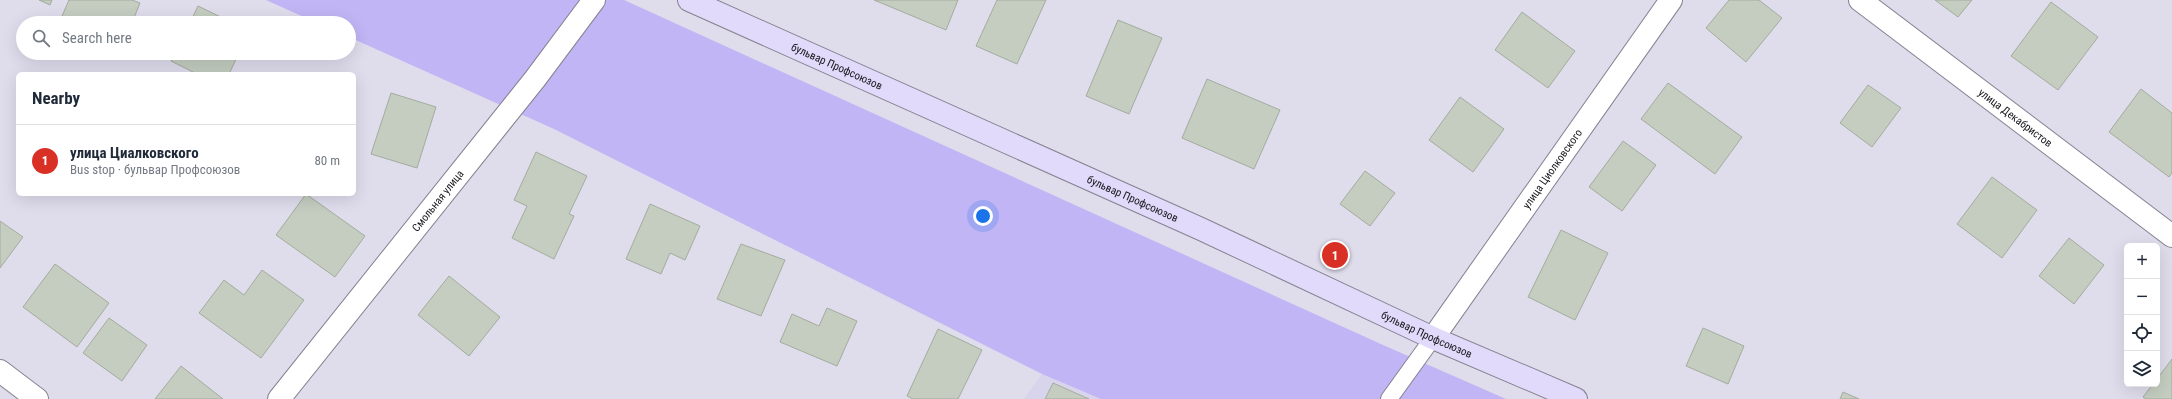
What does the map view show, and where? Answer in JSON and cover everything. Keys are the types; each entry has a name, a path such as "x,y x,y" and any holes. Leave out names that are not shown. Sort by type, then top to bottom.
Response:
{"main road":[{"name":"бульвар Профсоюзов","path":"689,0 1201,229 1433,338 1576,399"}],"street":[{"name":"Смольная улица","path":"279,399 535,80 594,0"},
{"name":"улица Циолковского","path":"1433,338 1671,0"},
{"name":"улица Декабристов","path":"1860,0 2172,236"},
{"path":"0,371 37,399"}],"lane":[{"path":"1389,399 1433,338"}],"shaded area":[{"path":"266,0 624,0 1383,345 1506,399 1101,399 1042,374 554,129 356,40 356,16 301,16"},
{"path":"1042,374 1101,399 1024,399"}],"building":[{"path":"39,0 52,0 50,5"},
{"path":"69,0 132,0 140,3 135,16 62,16"},
{"path":"874,0 958,0 946,30"},
{"path":"997,0 1046,0 1017,64 976,46"},
{"path":"1729,0 1759,0 1782,18 1746,62 1706,28"},
{"path":"1935,0 1972,0 1958,17"},
{"path":"2051,2 2098,37 2058,90 2011,56"},
{"path":"198,6 219,16 193,16"},
{"path":"1522,12 1575,51 1548,88 1495,50"},
{"path":"1118,20 1162,38 1129,114 1086,96"},
{"path":"236,60 230,72 193,72 171,61"},
{"path":"1207,79 1280,110 1254,169 1182,138"},
{"path":"1668,83 1742,137 1715,174 1641,119"},
{"path":"1868,85 1901,108 1872,147 1840,123"},
{"path":"2141,89 2172,113 2172,173 2169,177 2109,132"},
{"path":"391,93 436,107 417,168 371,154"},
{"path":"1460,97 1504,129 1473,172 1429,140"},
{"path":"1623,141 1656,165 1622,211 1589,187"},
{"path":"536,152 587,176 569,214 574,216 554,259 512,238 527,206 514,200"},
{"path":"1365,171 1395,193 1370,226 1340,204"},
{"path":"1992,177 2037,210 2002,258 1957,224"},
{"path":"305,196 309,196 365,236 335,277 276,235"},
{"path":"650,204 700,226 685,260 670,253 661,274 626,259"},
{"path":"0,221 23,237 0,268"},
{"path":"1561,230 1608,253 1575,320 1528,297"},
{"path":"2069,238 2104,265 2074,304 2039,276"},
{"path":"741,244 785,260 761,316 717,299"},
{"path":"55,264 109,303 77,347 23,307"},
{"path":"262,270 304,300 261,358 199,313 224,280 244,295"},
{"path":"449,276 500,317 469,356 418,315"},
{"path":"827,308 857,321 837,366 780,342 792,314 819,326"},
{"path":"109,318 147,345 122,381 83,353"},
{"path":"1703,328 1744,346 1728,384 1686,366"},
{"path":"938,329 982,350 958,399 913,399 907,396"},
{"path":"2172,359 2172,399 2146,399 2143,397 2151,387 2160,387 2160,375"},
{"path":"181,366 223,399 155,399"},
{"path":"1053,383 1089,399 1045,399"},
{"path":"1843,392 1859,399 1840,399"}],"place":[{"name":"улица Циалковского","path":"1335,255"}]}
